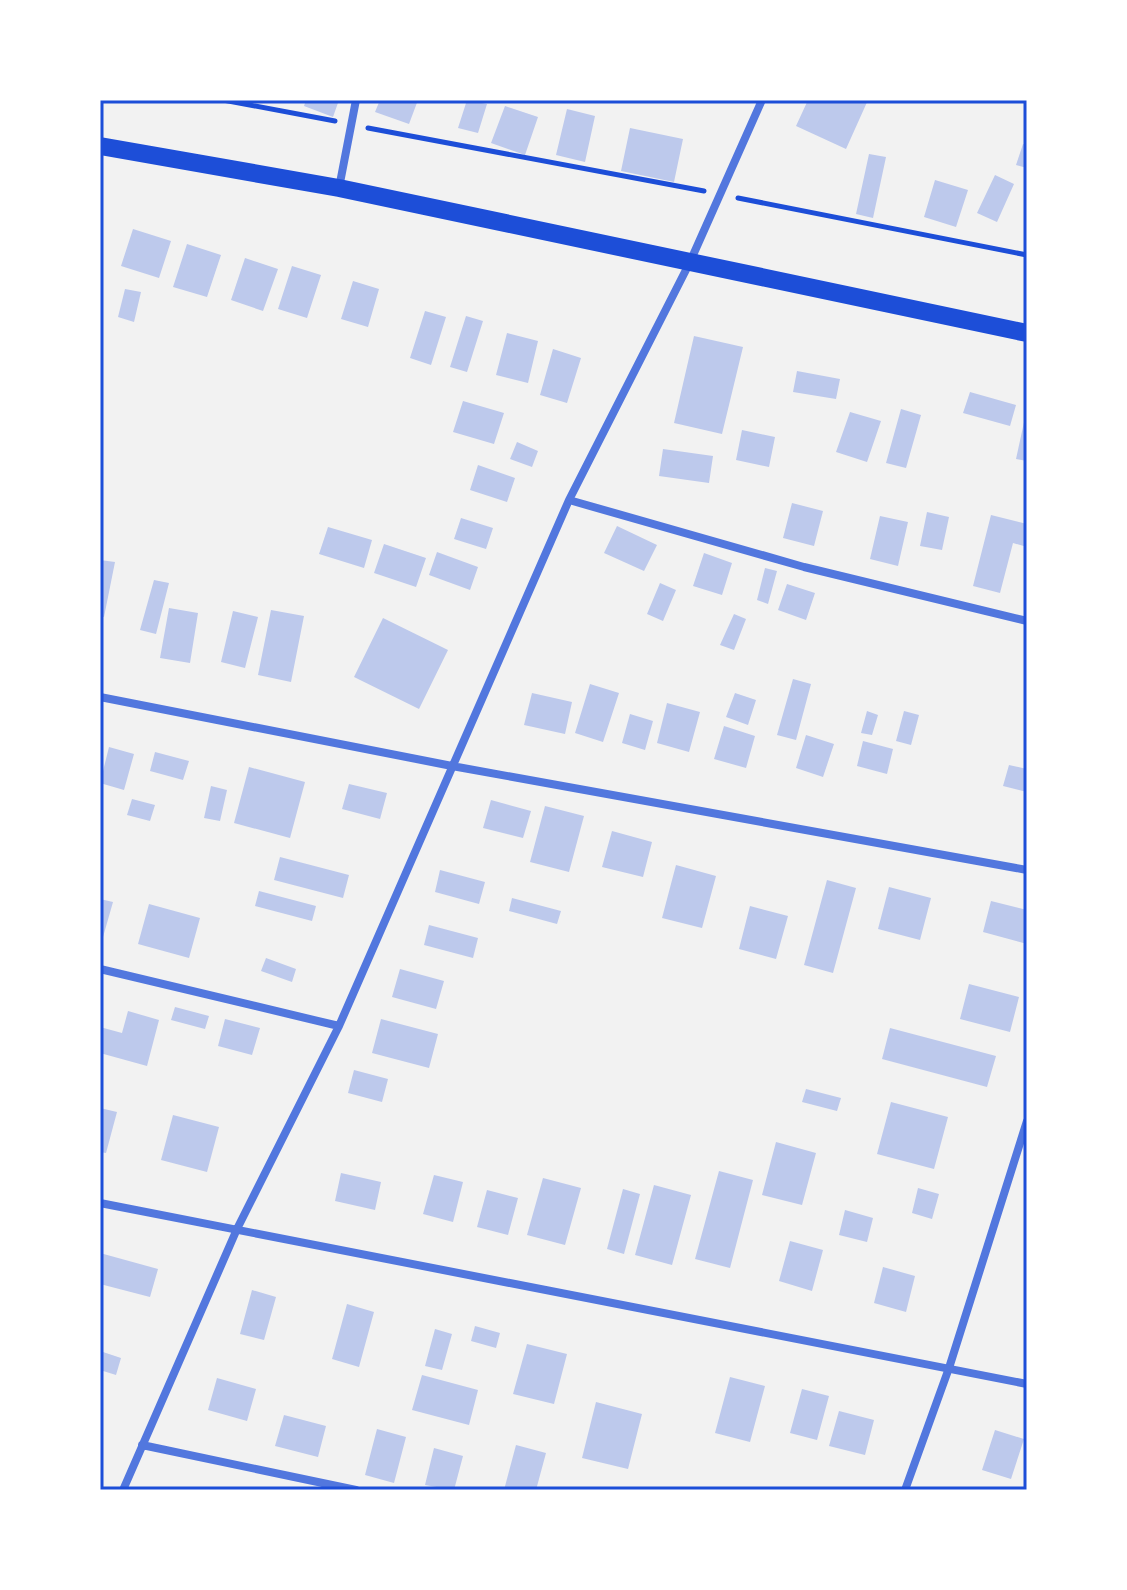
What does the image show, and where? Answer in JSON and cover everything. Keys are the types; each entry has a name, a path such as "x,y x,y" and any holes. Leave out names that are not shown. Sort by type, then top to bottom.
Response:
{"main road":[{"path":"100,146 339,188 1027,332"}],"street":[{"path":"339,188 356,100"},
{"path":"123,1490 237,1229 339,1026 569,500 690,262 762,100"},
{"path":"569,500 804,567 1027,621"},
{"path":"100,697 452,766 1027,870"},
{"path":"100,969 339,1026"},
{"path":"905,1490 949,1368 1024,1140 1027,1121"},
{"path":"100,1203 1027,1384"},
{"path":"142,1445 356,1490"}],"path":[{"path":"223,100 1027,255"}],"building":[{"path":"306,100 339,100 333,117 304,106"},
{"path":"380,100 418,100 409,124 375,112"},
{"path":"467,100 487,104 478,133 458,128"},
{"path":"808,100 868,100 846,149 796,126"},
{"path":"505,106 538,117 525,155 491,143"},
{"path":"567,109 595,116 585,162 556,155"},
{"path":"630,128 683,139 674,182 621,171"},
{"path":"1023,144 1027,145 1027,168 1016,165"},
{"path":"869,154 886,157 873,218 856,214"},
{"path":"995,175 1014,184 997,222 977,213"},
{"path":"935,180 968,190 956,227 924,217"},
{"path":"133,229 171,241 159,278 121,266"},
{"path":"187,244 221,255 207,297 173,287"},
{"path":"245,258 278,269 263,311 231,300"},
{"path":"292,266 321,275 307,318 278,309"},
{"path":"353,281 379,289 368,327 341,319"},
{"path":"125,289 141,292 134,322 118,317"},
{"path":"425,311 446,317 431,365 410,358"},
{"path":"466,316 483,321 467,372 450,367"},
{"path":"507,333 538,341 528,383 496,375"},
{"path":"694,336 743,347 722,434 674,423"},
{"path":"553,349 581,358 567,403 540,395"},
{"path":"797,371 840,379 836,399 793,392"},
{"path":"970,392 1016,405 1010,426 963,413"},
{"path":"463,401 504,413 494,444 453,432"},
{"path":"901,409 921,415 906,468 886,463"},
{"path":"850,412 881,421 867,462 836,452"},
{"path":"1027,413 1027,461 1016,459"},
{"path":"742,430 775,437 769,467 736,460"},
{"path":"517,442 538,451 532,467 510,459"},
{"path":"663,449 713,456 709,483 659,476"},
{"path":"478,465 515,478 507,502 470,490"},
{"path":"792,503 823,511 814,546 783,538"},
{"path":"927,512 949,517 942,550 920,546"},
{"path":"991,515 1027,524 1027,547 1013,543 1000,593 973,586"},
{"path":"880,516 908,522 898,566 870,559"},
{"path":"461,518 493,528 486,549 454,539"},
{"path":"617,526 657,545 644,571 604,553"},
{"path":"328,527 372,540 364,568 319,554"},
{"path":"384,544 426,558 416,587 374,573"},
{"path":"437,552 478,567 470,590 429,575"},
{"path":"704,553 732,563 722,595 693,586"},
{"path":"100,560 115,562 104,617 100,616"},
{"path":"765,568 777,571 768,604 757,600"},
{"path":"154,580 169,583 156,634 140,630"},
{"path":"660,583 676,590 663,621 647,614"},
{"path":"787,584 815,593 806,620 778,610"},
{"path":"169,608 198,613 190,663 160,658"},
{"path":"271,610 304,616 291,682 258,675"},
{"path":"233,611 258,617 245,668 221,662"},
{"path":"734,614 746,619 734,650 720,645"},
{"path":"383,618 448,650 419,709 354,677"},
{"path":"793,679 811,684 796,740 777,735"},
{"path":"590,684 619,693 603,742 575,733"},
{"path":"532,693 572,702 565,734 524,725"},
{"path":"735,693 756,700 748,725 726,717"},
{"path":"667,703 700,712 689,752 657,743"},
{"path":"867,711 878,715 872,735 861,733"},
{"path":"904,711 919,715 911,745 896,741"},
{"path":"630,714 653,721 645,750 622,743"},
{"path":"724,726 755,736 746,768 714,759"},
{"path":"806,735 834,744 823,777 796,768"},
{"path":"863,741 893,749 887,774 857,766"},
{"path":"109,747 134,754 124,790 100,783"},
{"path":"155,752 189,761 183,780 150,771"},
{"path":"1009,765 1027,769 1027,792 1003,786"},
{"path":"249,767 305,782 290,838 234,823"},
{"path":"349,784 387,793 380,819 342,809"},
{"path":"211,786 227,790 220,821 204,818"},
{"path":"132,799 155,805 150,821 127,815"},
{"path":"491,800 531,811 523,838 483,828"},
{"path":"545,806 584,816 569,872 530,862"},
{"path":"612,831 652,842 643,877 602,867"},
{"path":"280,857 349,875 343,898 274,880"},
{"path":"676,865 716,876 702,928 662,918"},
{"path":"440,870 485,882 479,904 435,892"},
{"path":"827,880 856,888 833,973 804,965"},
{"path":"889,887 931,898 920,940 878,929"},
{"path":"259,891 316,906 312,921 255,906"},
{"path":"512,898 561,911 557,924 509,911"},
{"path":"100,899 113,902 103,937 100,937"},
{"path":"991,901 1027,910 1027,944 983,932"},
{"path":"149,904 200,918 189,958 138,944"},
{"path":"750,906 788,916 776,959 739,949"},
{"path":"429,925 478,938 473,958 424,945"},
{"path":"266,958 296,969 292,982 261,971"},
{"path":"400,969 444,981 436,1009 392,997"},
{"path":"969,984 1019,997 1010,1032 960,1019"},
{"path":"175,1007 209,1016 205,1029 171,1020"},
{"path":"128,1011 159,1020 147,1066 100,1053 100,1027 122,1033"},
{"path":"225,1019 260,1028 252,1055 218,1046"},
{"path":"381,1019 438,1034 429,1068 372,1053"},
{"path":"890,1028 996,1056 987,1087 882,1059"},
{"path":"354,1070 388,1079 382,1102 348,1093"},
{"path":"806,1089 841,1098 837,1111 802,1102"},
{"path":"891,1102 948,1117 934,1169 877,1154"},
{"path":"100,1108 117,1112 106,1153 100,1152"},
{"path":"173,1115 219,1127 207,1172 161,1160"},
{"path":"776,1142 816,1153 802,1205 762,1195"},
{"path":"719,1171 753,1180 730,1268 695,1259"},
{"path":"341,1173 381,1182 375,1210 335,1201"},
{"path":"434,1175 463,1182 453,1222 423,1214"},
{"path":"543,1178 581,1188 565,1245 527,1235"},
{"path":"654,1185 691,1195 672,1265 635,1255"},
{"path":"918,1188 939,1194 932,1219 912,1213"},
{"path":"623,1189 640,1194 624,1254 607,1249"},
{"path":"487,1190 518,1198 508,1235 477,1227"},
{"path":"845,1210 873,1218 867,1242 839,1235"},
{"path":"790,1241 823,1250 812,1291 779,1281"},
{"path":"100,1253 158,1269 150,1297 100,1284"},
{"path":"883,1267 915,1276 906,1312 874,1303"},
{"path":"252,1290 276,1297 264,1340 240,1334"},
{"path":"347,1304 374,1312 359,1367 332,1359"},
{"path":"475,1326 500,1333 496,1348 471,1341"},
{"path":"435,1329 452,1334 442,1370 425,1366"},
{"path":"527,1344 567,1354 554,1404 513,1394"},
{"path":"100,1351 121,1358 116,1375 100,1370"},
{"path":"422,1375 478,1390 469,1425 412,1410"},
{"path":"730,1377 765,1386 750,1442 715,1433"},
{"path":"217,1378 256,1389 247,1421 208,1410"},
{"path":"802,1389 829,1396 817,1440 790,1433"},
{"path":"596,1402 642,1414 628,1469 582,1458"},
{"path":"839,1411 874,1420 865,1455 829,1446"},
{"path":"284,1415 326,1426 318,1457 275,1446"},
{"path":"377,1429 406,1437 394,1483 365,1475"},
{"path":"995,1430 1024,1439 1011,1479 982,1470"},
{"path":"516,1445 546,1453 536,1490 504,1490"},
{"path":"434,1448 463,1456 454,1490 425,1485"}]}
